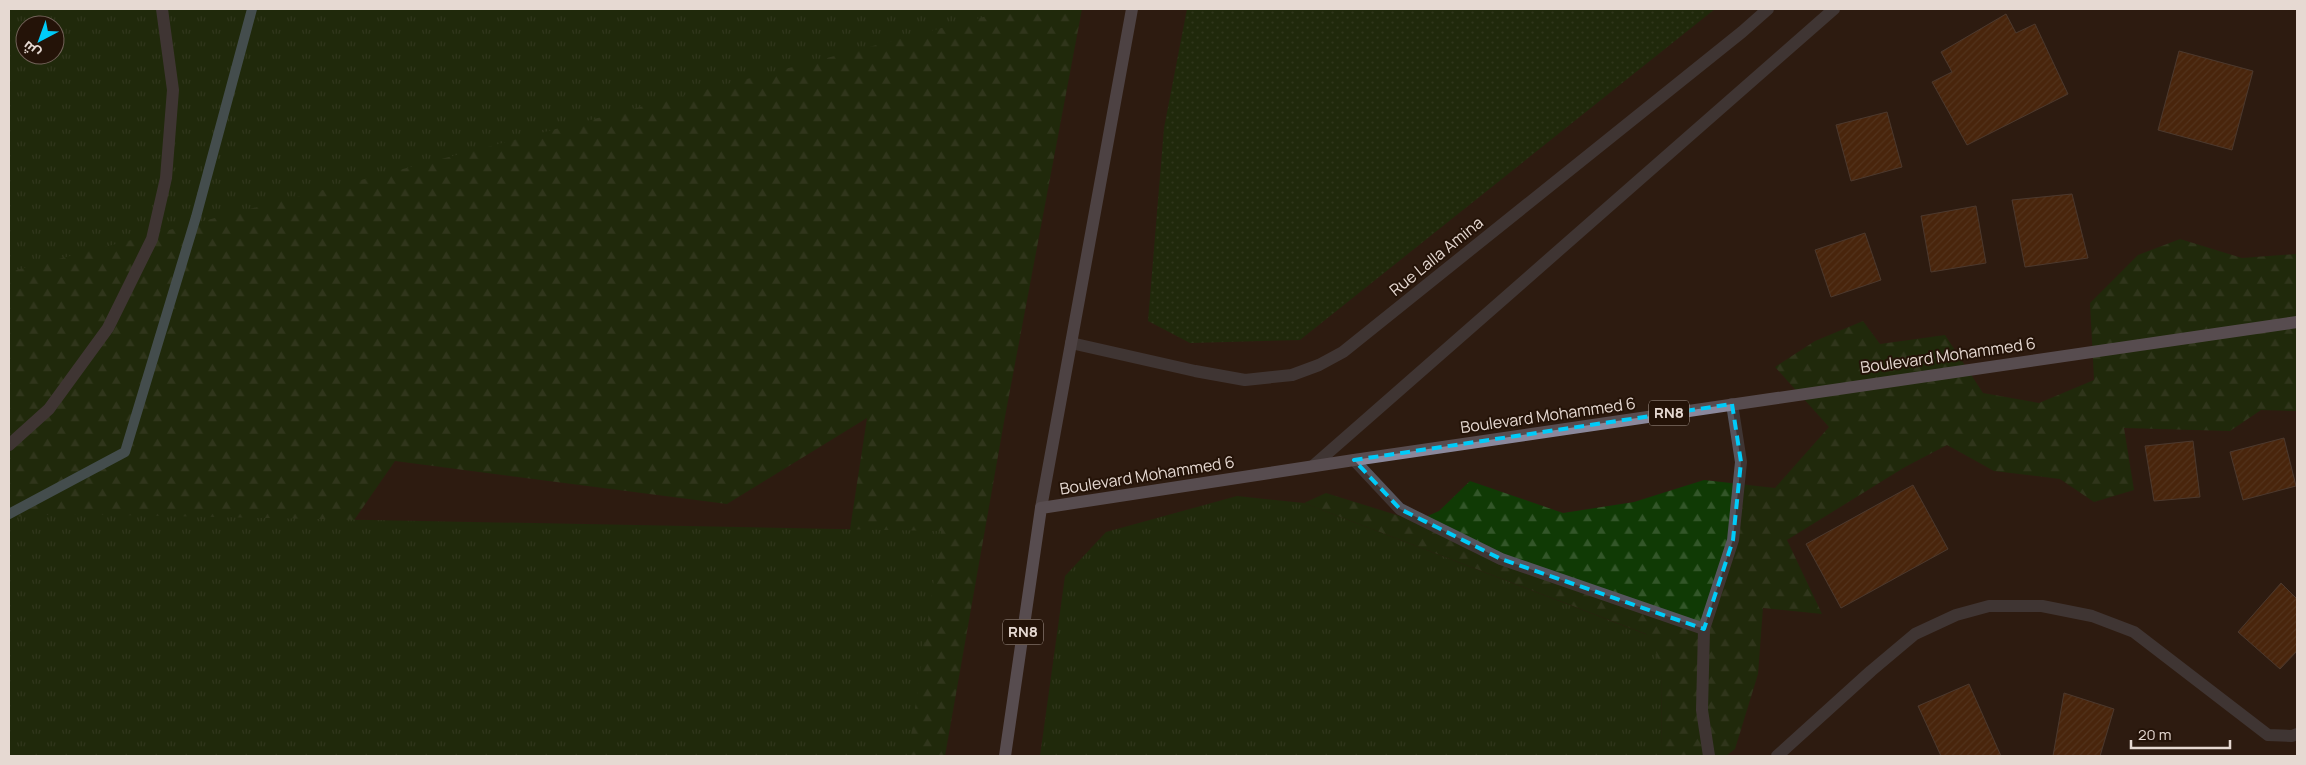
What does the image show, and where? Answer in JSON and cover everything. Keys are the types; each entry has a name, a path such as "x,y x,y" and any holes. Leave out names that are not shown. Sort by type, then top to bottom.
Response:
{"main road":[{"path":"1040,508 1132,9"},
{"name":"Boulevard Mohammed 6","path":"1040,508 1312,466 2297,322"},
{"name":"RN8","path":"1005,756 1040,508"}],"street":[{"path":"9,444 49,409 108,328 152,239 166,178 173,90 162,9"},
{"name":"Rue Lalla Amina","path":"1071,343 1195,371 1245,380 1292,375 1319,365 1343,352 1742,32 1768,9"},
{"path":"1312,466 1834,9"},
{"path":"1709,756 1702,710 1704,629 1732,540 1741,462 1732,404"},
{"path":"1354,460 1400,509 1501,559 1704,629"},
{"path":"1777,756 1915,634 1956,615 1989,606 2042,606 2092,616 2134,632 2268,735 2292,736 2297,734"}],"highlighted area":[{"path":"1732,404 1741,462 1733,540 1704,629 1501,559 1400,509 1354,460"}],"green space":[{"path":"9,9 1082,9 1004,422 945,756 841,756 841,588 867,418 727,504 395,461 294,607 9,756"},
{"path":"9,9 1014,9 9,272"},
{"path":"1187,9 1715,9 1300,340 1190,343 1148,321 1164,128"},
{"path":"2180,239 2242,258 2296,254 2297,411 2261,410 2230,431 2124,428 2134,490 2094,502 2060,479 1994,471 1947,445 1905,467 1787,540 1822,614 1763,608 1758,674 1735,749 1726,756 1659,756 1662,750 1661,675 1646,634 1304,503 1326,493 1416,521 1439,511 1470,481 1563,513 1634,502 1704,480 1775,488 1829,427 1775,367 1815,341 1863,321 1880,344 1945,335 1983,393 2039,403 2094,380 2090,303 2138,255"},
{"path":"1237,496 1304,503 1653,637 1661,675 1662,750 1659,756 1040,756 1065,576 1106,532"},
{"path":"66,514 941,531 908,756 9,756 9,517"}],"building":[{"path":"2006,14 2016,33 2035,24 2068,94 1967,145 1932,82 1952,72 1941,52"},
{"path":"2179,51 2253,71 2232,150 2158,130"},
{"path":"1887,112 1902,167 1851,181 1836,125"},
{"path":"2072,194 2088,258 2025,267 2012,200"},
{"path":"1976,206 1986,263 1931,272 1921,216"},
{"path":"1865,233 1881,280 1831,297 1815,250"},
{"path":"2284,438 2296,486 2243,500 2230,452"},
{"path":"2193,441 2200,497 2154,501 2145,446"},
{"path":"1913,485 1948,549 1841,608 1806,544"},
{"path":"2281,583 2297,599 2297,651 2280,669 2238,632"},
{"path":"1969,684 2001,756 1941,756 1918,706"},
{"path":"2064,693 2114,709 2100,756 2053,756"}],"waterway":[{"path":"9,514 125,452 196,217 252,9"}]}
